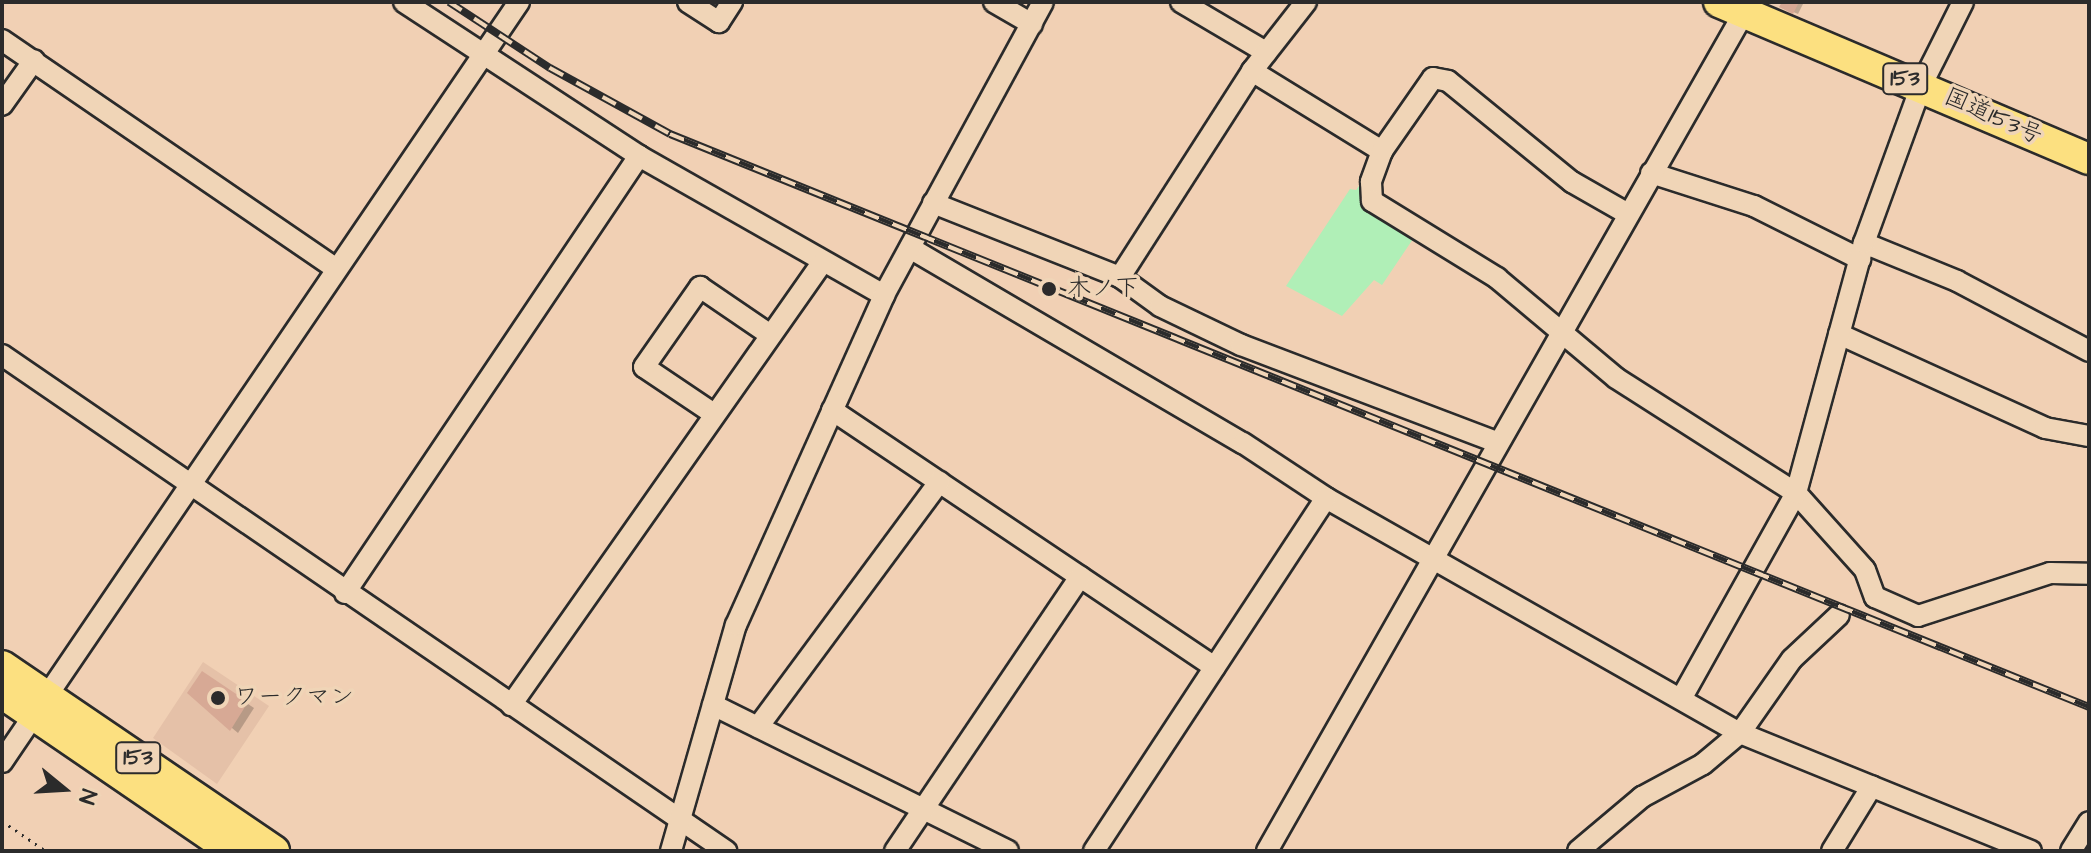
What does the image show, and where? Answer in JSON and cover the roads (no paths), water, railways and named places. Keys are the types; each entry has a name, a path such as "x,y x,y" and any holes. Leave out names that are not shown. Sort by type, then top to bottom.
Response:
{"highway":[{"name":"国道153号","path":"1738,5 2089,159"},
{"name":"153","path":"2,666 40,705 233,851"},
{"name":"153","path":"2,693 40,705 274,851"}],"street":[{"path":"404,2 639,156 822,263 884,295"},
{"path":"2,762 519,2"},
{"path":"688,2 719,22 732,2"},
{"path":"994,2 1032,24"},
{"path":"671,851 683,821 736,625 884,295 1043,2"},
{"path":"1181,2 1266,52"},
{"path":"1120,277 1252,71 1306,2"},
{"path":"1681,699 1796,493 1862,251 1921,86 1963,2"},
{"path":"1267,851 1651,173 1738,5"},
{"path":"2,40 336,269"},
{"path":"2,105 34,60"},
{"path":"1252,71 1382,151"},
{"path":"1628,214 1572,182 1448,81 1433,78 1382,151 1371,182 1372,201 1497,278 1616,378 1796,493 1865,570 1875,597 1918,616 2050,573 2089,574"},
{"path":"345,593 639,156"},
{"path":"1651,173 1754,206 1862,251 1957,281 2089,351"},
{"path":"933,203 1120,277 1160,306 1241,345 1497,442"},
{"path":"910,248 1243,443 1326,498 1740,733 2031,851"},
{"path":"511,705 769,334 822,263"},
{"path":"714,414 644,367 700,287 769,334"},
{"path":"1839,334 2045,428 2089,436"},
{"path":"2,355 190,488 726,851"},
{"path":"832,410 1215,667"},
{"path":"758,727 939,482"},
{"path":"1094,851 1326,498"},
{"path":"895,851 1080,577"},
{"path":"1578,851 1642,797 1703,764 1740,733 1792,659 1839,615"},
{"path":"713,705 925,806 1008,851"},
{"path":"1832,851 1872,786"},
{"path":"2071,851 2089,822"}],"railway":[{"path":"449,2 550,68 670,134 2089,707"}],"place":[{"name":"木ノ下","path":"1049,289"},
{"name":"ワークマン","path":"218,698"}]}
